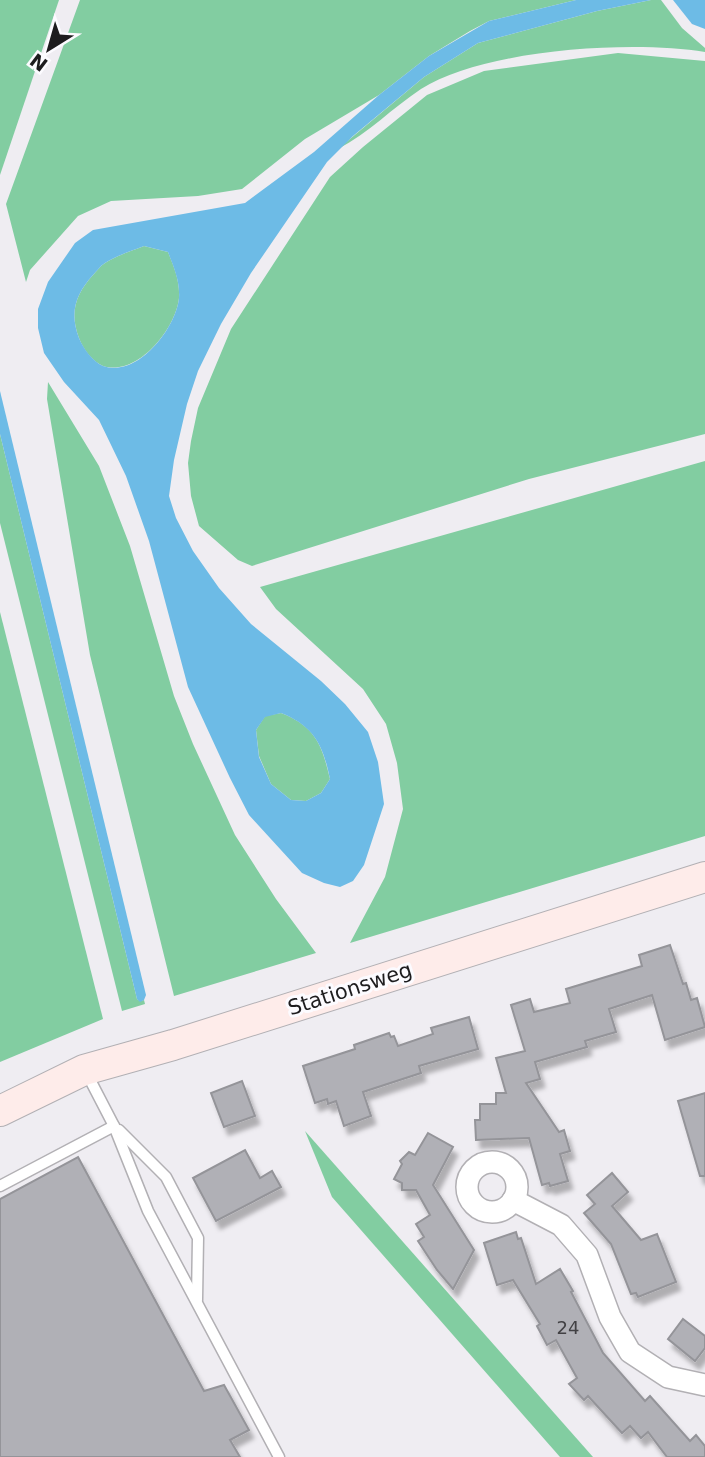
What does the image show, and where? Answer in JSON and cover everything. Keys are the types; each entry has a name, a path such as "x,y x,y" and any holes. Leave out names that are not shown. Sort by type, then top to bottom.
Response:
{"main road":[{"name":"Stationsweg","path":"0,1111 84,1070 173,1045 705,877"}],"street":[{"path":"513,1200 561,1225 587,1255 610,1317 630,1352 668,1377 705,1385"}],"lane":[{"path":"84,1070 114,1126 148,1211 279,1457"},
{"path":"0,1186 114,1126"},
{"path":"114,1126 166,1177 198,1238 197,1301"}],"green space":[{"path":"0,0 59,0 0,175"},
{"path":"80,0 576,0 489,21 470,31 429,56 379,95 305,139 242,189 198,196 111,201 78,216 30,270 26,282 6,204"},
{"path":"661,0 682,28 705,48 705,52 638,47 599,48 559,51 482,65 449,75 421,89 360,136 338,149 424,77 478,43 597,11"},
{"path":"618,53 705,61 705,434 529,479 252,566 238,560 199,526 191,496 188,463 198,408 231,329 330,177 427,95 484,71"},
{"path":"144,246 168,252 179,286 176,310 163,336 142,357 116,367 103,366 86,351 76,329 78,296 102,266"},
{"path":"48,382 99,466 130,546 174,696 235,835 276,899 316,953 174,996 90,655 47,399"},
{"path":"0,434 137,999 144,1000 145,1004 122,1011 0,523"},
{"path":"705,461 705,836 350,943 385,877 403,809 397,763 386,724 363,689 276,609 260,587"},
{"path":"0,612 103,1019 0,1062"},
{"path":"281,713 302,724 315,738 327,767 330,779 321,793 306,801 291,800 271,784 259,756 256,730 265,716"},
{"path":"305,1131 593,1457 560,1457 332,1197"}],"water":[{"path":"576,0 651,0 597,11 478,43 424,77 353,136 327,162 251,273 221,324 198,371 174,460 169,496 176,518 193,551 219,588 251,624 345,704 368,732 378,762 384,804 364,865 353,881 340,887 302,873 249,815 188,687 149,541 126,476 99,420 64,382 44,353 38,328 38,309 48,282 75,243 93,230 245,203 314,152 379,95 429,56 489,21","holes":["144,246 168,252 179,286 176,310 163,336 142,358 116,368 103,366 89,354 79,338 75,320 78,296 102,266","281,713 302,724 315,738 324,756 330,779 321,793 306,801 291,800 271,784 259,757 256,730 265,717"]},
{"path":"673,0 705,0 705,29 692,24"},
{"path":"0,391 146,995 140,1002 137,999 0,434"}],"building":[{"path":"670,945 691,1000 697,998 705,1027 665,1040 652,995 609,1009 616,1032 585,1041 587,1047 535,1062 540,1079 526,1083 559,1132 564,1130 570,1151 560,1154 568,1181 550,1186 549,1183 542,1185 529,1138 476,1140 475,1120 480,1120 480,1104 496,1104 496,1093 506,1093 496,1058 525,1051 511,1005 530,999 534,1012 570,1003 566,989 642,966 639,955"},
{"path":"469,1017 478,1049 419,1066 421,1073 363,1092 371,1116 344,1126 336,1101 328,1104 327,1099 315,1103 303,1066 355,1049 354,1045 389,1033 391,1037 394,1036 398,1046 433,1034 431,1028"},
{"path":"242,1081 255,1116 224,1127 211,1093"},
{"path":"705,1093 705,1176 700,1176 678,1101"},
{"path":"428,1133 453,1147 433,1185 474,1250 453,1289 418,1241 424,1237 416,1224 430,1215 416,1190 402,1190 402,1183 394,1179 402,1164 400,1161 409,1152 415,1155"},
{"path":"245,1150 260,1178 272,1171 281,1187 216,1221 193,1178"},
{"path":"78,1157 204,1391 224,1385 249,1430 230,1440 240,1457 0,1457 0,1199"},
{"path":"612,1173 628,1192 612,1206 641,1240 657,1234 676,1282 638,1297 636,1293 631,1294 611,1244 584,1213 595,1204 587,1195"},
{"path":"516,1232 518,1239 521,1238 536,1284 560,1269 603,1353 645,1401 650,1396 690,1441 696,1435 705,1446 705,1457 667,1457 648,1432 641,1438 630,1426 622,1433 588,1396 584,1400 569,1384 577,1378 556,1340 547,1345 537,1326 540,1324 513,1280 497,1285 484,1243"},
{"path":"683,1319 705,1336 705,1348 695,1361 668,1339"}]}
